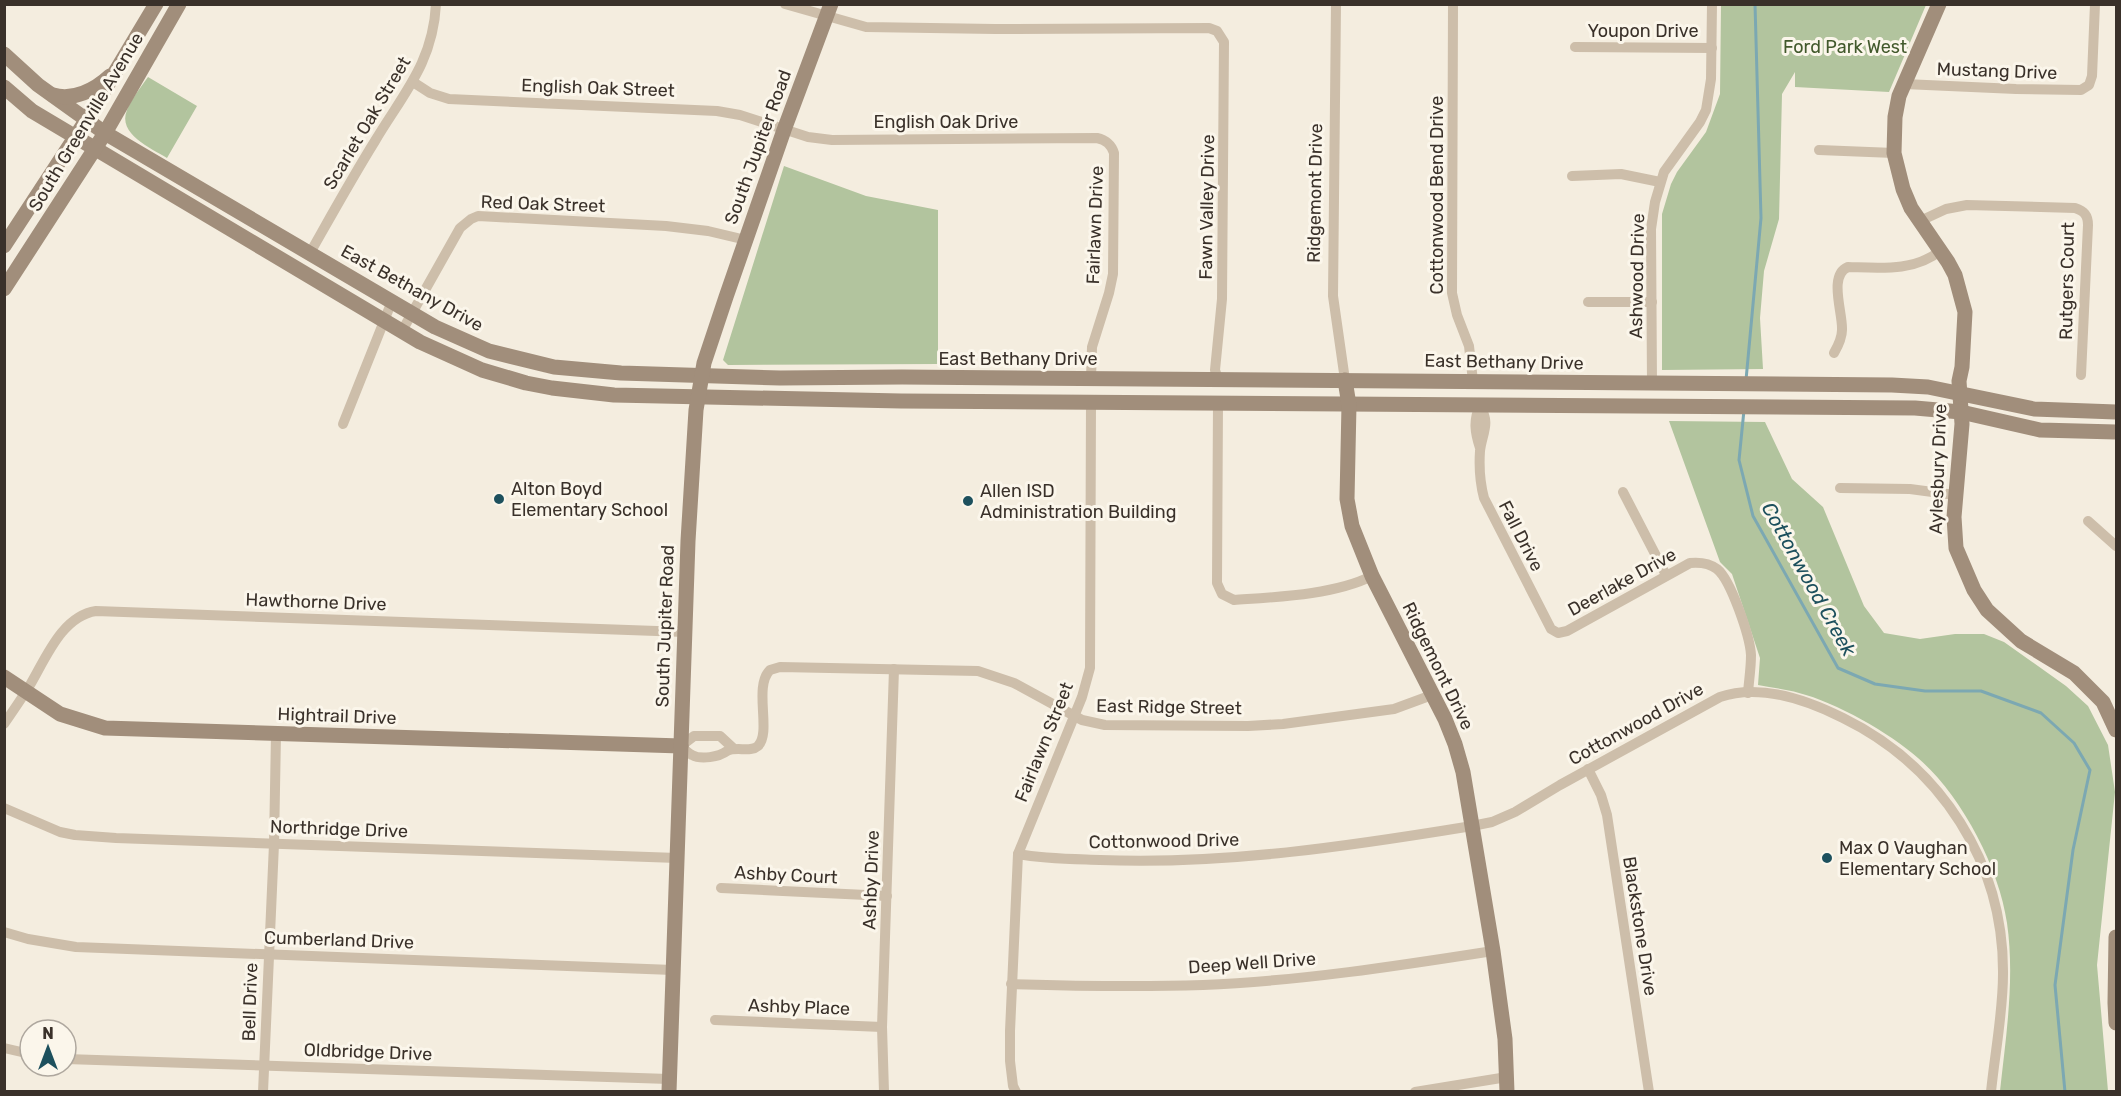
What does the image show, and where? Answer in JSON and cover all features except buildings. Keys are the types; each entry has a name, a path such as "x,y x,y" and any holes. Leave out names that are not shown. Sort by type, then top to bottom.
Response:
{"main road":[{"name":"South Greenville Avenue","path":"4,246 87,119 156,4"},
{"name":"South Greenville Avenue","path":"4,288 105,133 179,4"},
{"name":"Aylesbury Drive","path":"1939,4 1904,84 1895,117 1894,153 1903,189 1920,221 1941,250 1955,275 1965,312 1960,393 1962,424 1954,517 1956,548 1974,590 1987,610 2021,641 2074,673 2103,702 2116,730"},
{"name":"South Jupiter Road","path":"669,1085 691,474 698,397 704,363 784,130 829,11"},
{"name":"East Bethany Drive","path":"4,54 51,95 105,133 444,332 489,351 554,367 621,373 780,378 1892,385 1928,387 2016,407 2116,412"},
{"path":"51,95 68,98 80,94 105,81 120,65"},
{"path":"4,87 32,111 402,331 452,358 482,370 526,383 561,389 604,394 901,400 1915,408 1961,412 2040,430 2116,432"},
{"path":"199,210 209,193"},
{"path":"299,270 310,253"},
{"path":"482,370 489,351"},
{"path":"901,400 902,377"},
{"path":"1091,379 1091,402"},
{"path":"1218,379 1218,404"},
{"name":"Ridgemont Drive","path":"1345,380 1349,405 1348,510 1352,525 1372,576 1455,744 1463,772 1493,951 1505,1039 1507,1084"},
{"path":"1473,381 1480,406"},
{"name":"Hightrail Drive","path":"4,677 60,714 105,728 681,746"},
{"path":"2116,936 2116,1023"}],"street":[{"name":"Scarlet Oak Street","path":"310,253 376,139 413,82 429,48 436,4"},
{"path":"785,4 829,11"},
{"name":"Ridgemont Drive","path":"1336,4 1334,296 1345,380"},
{"name":"Cottonwood Bend Drive","path":"1453,4 1452,294 1469,346 1473,381"},
{"name":"Ashwood Drive","path":"1652,383 1651,229 1654,202 1664,172 1706,110 1712,79 1712,4"},
{"name":"Mustang Drive","path":"1904,84 2081,90 2087,87 2092,76 2095,4"},
{"name":"Fawn Valley Drive","path":"829,11 854,25 884,28 1209,28 1221,34 1224,42 1224,214 1221,308 1215,360 1218,379"},
{"name":"Youpon Drive","path":"1575,47 1712,48"},
{"name":"English Oak Street","path":"413,82 430,93 449,99 696,109 740,115 784,130"},
{"name":"English Oak Drive","path":"784,130 808,137 832,140 1097,138 1108,143"},
{"name":"Fairlawn Drive","path":"1091,379 1092,347 1113,274 1114,153 1108,143"},
{"path":"1819,150 1894,153"},
{"path":"1572,176 1621,174 1660,182"},
{"name":"Rutgers Court","path":"1920,221 1946,209 1966,205 2075,208 2082,211 2088,219 2088,225 2081,375"},
{"name":"Red Oak Street","path":"402,331 460,228 478,216 677,227 708,231 746,240"},
{"path":"1834,353 1842,332 1838,277 1844,269 1848,267 1894,268 1933,257 1941,250"},
{"path":"343,424 392,301"},
{"path":"1588,302 1652,302"},
{"name":"Fairlawn Street","path":"1016,1092 1013,1086 1010,1061 1011,984 1018,854 1089,678 1091,402"},
{"path":"1218,404 1217,583 1222,594 1234,600 1323,591 1348,586 1372,576"},
{"name":"Fall Drive","path":"1480,406 1485,414 1485,434 1480,448 1480,477 1484,498 1548,626 1554,632"},
{"path":"1840,488 1910,489 1955,495"},
{"path":"1623,492 1666,575"},
{"path":"2088,521 2116,546"},
{"name":"Deerlake Drive","path":"1554,632 1567,631 1690,563 1701,562 1711,565 1723,574 1748,636 1751,654 1748,693"},
{"name":"Hawthorne Drive","path":"4,724 60,636 69,625 85,613 96,611 685,632"},
{"name":"East Ridge Street","path":"770,670 780,667 978,671 1014,683 1073,716 1090,723 1105,724 1267,725 1394,709 1432,695"},
{"name":"Ashby Drive","path":"884,1092 882,1027 894,669"},
{"name":"Hightrail Drive","path":"733,748 720,736 694,736 681,746 693,756 719,756 733,748 754,748 762,740 763,680 770,670"},
{"name":"Cottonwood Drive","path":"1018,854 1034,857 1119,861 1228,857 1344,846 1472,826 1492,822 1515,812 1715,699 1748,693 1777,695 1802,701 1836,714 1875,735 1902,754 1948,803 1965,830 1985,872 2001,939 2002,993 1991,1092"},
{"name":"Bell Drive","path":"263,1092 274,844 276,734"},
{"name":"Blackstone Drive","path":"1588,770 1602,795 1606,815 1649,1092"},
{"name":"Northridge Drive","path":"4,808 41,825 75,835 677,858"},
{"name":"Ashby Court","path":"720,888 887,896"},
{"name":"Cumberland Drive","path":"4,932 28,939 76,947 673,970"},
{"name":"Deep Well Drive","path":"1011,984 1205,985 1346,972 1493,951"},
{"name":"Ashby Place","path":"715,1020 882,1027"},
{"name":"Oldbridge Drive","path":"78,1059 264,1065 669,1085"},
{"path":"1415,1092 1507,1084"}],"green space":[{"name":"Ford Park West","path":"1721,5 1926,5 1889,92 1795,87 1795,72 1782,94 1779,219 1764,271 1760,318 1763,369 1662,370 1662,214 1671,184 1706,132 1720,94"},
{"path":"148,77 197,106 167,158 137,139 131,133 125,119 134,97"},
{"path":"784,166 866,196 938,210 938,364 728,365 723,360"},
{"path":"1669,421 1765,422 1792,479 1823,507 1864,606 1884,633 1920,639 1955,634 1984,634 2004,642 2066,686 2088,706 2108,745 2115,792 2097,965 2108,1091 2000,1091 2009,1007 2009,944 2003,901 1976,833 1934,773 1893,739 1829,703 1794,692 1758,685 1760,658 1732,574 1720,562"}],"waterway":[{"name":"Cottonwood Creek","path":"1746,380 1761,218 1755,4"},
{"name":"Cottonwood Creek","path":"1744,410 1739,460 1753,516 1838,668 1875,684 1925,691 1981,691 2041,713 2074,743 2090,770 2073,850 2055,985 2065,1092"}],"place":[{"name":"Alton Boyd Elementary School","path":"499,499"},
{"name":"Allen ISD Administration Building","path":"968,501"},
{"name":"Max O Vaughan Elementary School","path":"1827,858"}]}
